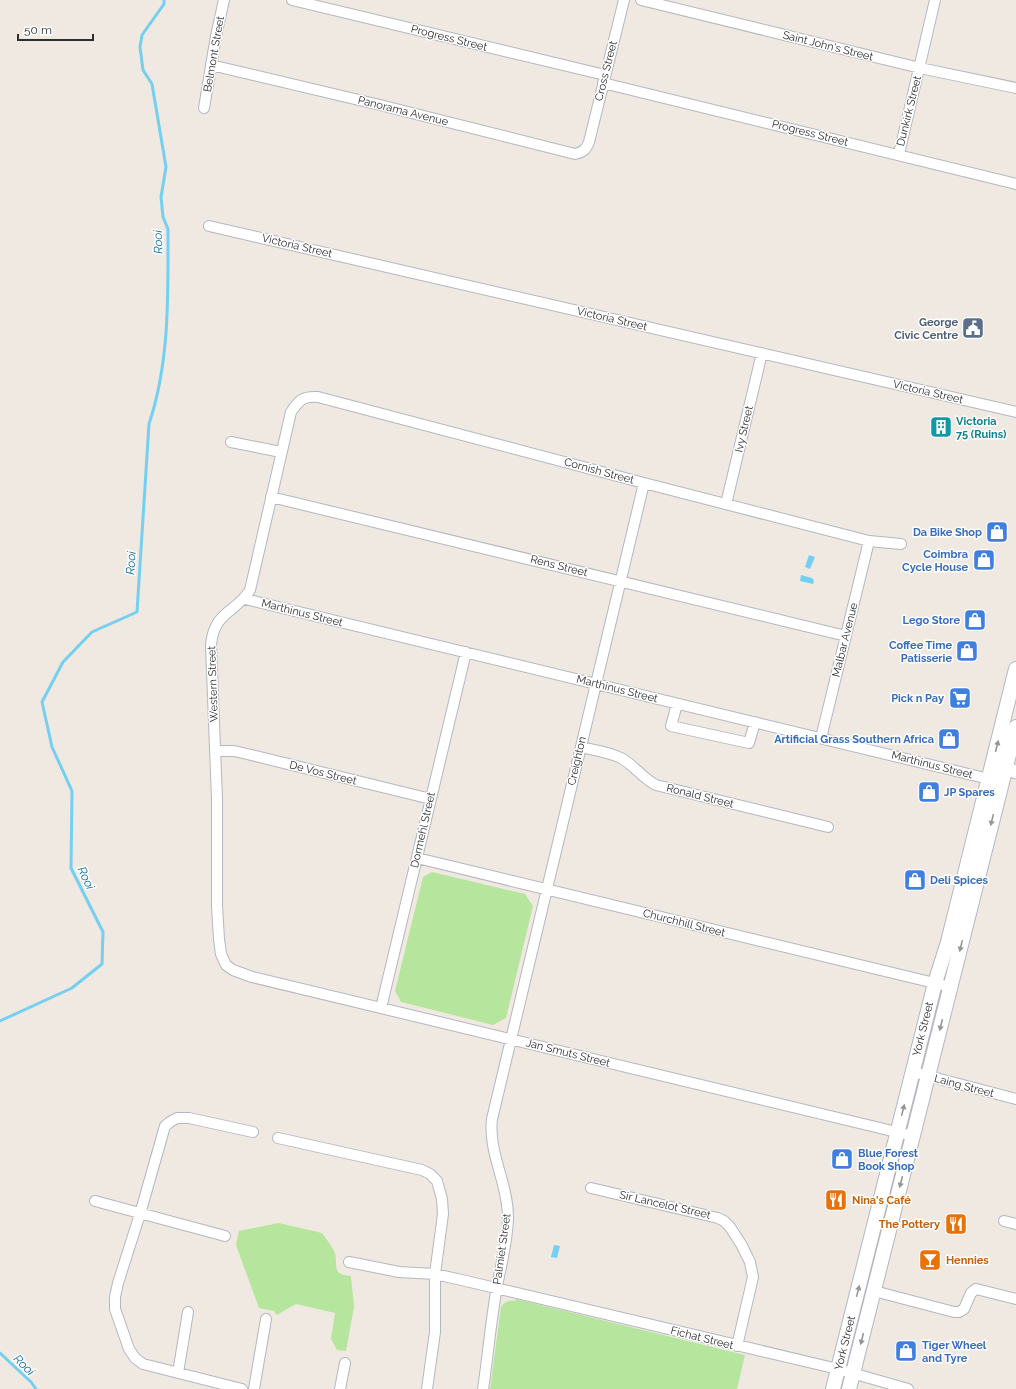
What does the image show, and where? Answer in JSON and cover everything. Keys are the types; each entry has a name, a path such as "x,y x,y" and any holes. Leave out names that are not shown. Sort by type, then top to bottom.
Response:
{"main road":[{"name":"York Street","path":"833,1389 912,1072 935,983 948,942 1016,669"},
{"name":"York Street","path":"849,1389 946,1005 1011,770 1016,727"}],"street":[{"name":"Belmont Street","path":"204,108 224,0"},
{"name":"Progress Street","path":"292,0 1016,184"},
{"name":"Cross Street","path":"589,142 624,0"},
{"name":"Saint John's Street","path":"641,0 920,68 1016,88"},
{"name":"Dunkirk Street","path":"899,154 935,0"},
{"name":"Panorama Avenue","path":"211,65 380,105 575,154 580,153 587,148 589,142"},
{"name":"Victoria Street","path":"209,226 1016,412"},
{"name":"Ivy Street","path":"726,504 762,354"},
{"name":"Cornish Street","path":"281,452 291,412 299,401 308,396 318,397 870,541 901,544"},
{"path":"231,442 281,452 253,580 245,599"},
{"name":"Creighton","path":"511,1040 644,483"},
{"name":"Rens Street","path":"272,496 846,636"},
{"name":"Malbar Avenue","path":"821,738 870,541"},
{"name":"Marthinus Street","path":"245,599 989,779"},
{"name":"Western Street","path":"226,965 221,954 219,939 216,751 211,645 212,633 217,624 225,614 245,599"},
{"name":"Dormehl Street","path":"381,1008 466,652"},
{"path":"677,704 672,726 749,743 755,722"},
{"name":"Ronald Street","path":"581,746 620,757 649,782 656,785 828,827"},
{"name":"De Vos Street","path":"216,751 240,753 431,799"},
{"path":"989,779 1011,770"},
{"name":"Churchhill Street","path":"417,858 951,987"},
{"name":"Jan Smuts Street","path":"226,965 233,970 252,977 913,1136"},
{"name":"Palmiet Street","path":"483,1389 508,1216 505,1190 492,1142 491,1130 495,1106 511,1040"},
{"name":"Laing Street","path":"912,1072 1016,1099"},
{"path":"242,1389 143,1364 135,1358 129,1349 115,1309 115,1297 165,1126 178,1118 189,1118 253,1132"},
{"path":"278,1138 422,1170 430,1174 437,1181 442,1199 442,1227 435,1274 435,1332 427,1389"},
{"name":"Sir Lancelot Street","path":"591,1188 718,1218 730,1227 750,1262 753,1277 737,1346"},
{"path":"95,1200 140,1214 225,1236"},
{"path":"1004,1221 1016,1224"},
{"name":"Fichat Street","path":"349,1262 399,1272 435,1274 497,1288 838,1369 908,1389"},
{"path":"874,1291 954,1312 959,1312 964,1309 971,1293 976,1289 1016,1299"},
{"path":"178,1373 188,1312"},
{"path":"254,1389 266,1320"},
{"path":"340,1389 345,1363"}],"green space":[{"path":"432,872 525,894 533,906 506,1018 493,1025 401,1002 395,991 423,877"},
{"path":"279,1223 322,1233 335,1253 337,1269 340,1274 351,1276 354,1307 346,1351 337,1350 331,1339 335,1313 296,1304 277,1315 274,1311 259,1308 236,1245 239,1231"},
{"path":"516,1299 745,1355 737,1389 490,1389 501,1307 506,1302 515,1301"}],"water":[{"path":"809,555 815,557 810,569 805,567"},
{"path":"801,575 812,578 814,581 813,584 800,581"},
{"path":"554,1245 560,1246 557,1258 551,1257"}],"waterway":[{"name":"Rooi","path":"0,1021 72,988 102,964 103,932 71,868 72,791 52,747 42,702 63,662 92,632 137,612 149,424 161,376 168,303 168,229 163,217 161,197 166,167 152,84 143,70 140,47 142,35 164,4 164,0"},
{"name":"Rooi","path":"0,1353 31,1382 36,1389"}],"place":[{"name":"George Civic Centre","path":"973,328"},
{"name":"Victoria 75 (Ruins)","path":"941,427"},
{"name":"Da Bike Shop","path":"997,532"},
{"name":"Coimbra Cycle House","path":"984,560"},
{"name":"Lego Store","path":"975,620"},
{"name":"Coffee Time Patisserie","path":"967,651"},
{"name":"Pick n Pay","path":"960,698"},
{"name":"Artificial Grass Southern Africa","path":"949,739"},
{"name":"JP Spares","path":"929,792"},
{"name":"Deli Spices","path":"915,880"},
{"name":"Blue Forest Book Shop","path":"842,1159"},
{"name":"Nina's Café","path":"836,1200"},
{"name":"The Pottery","path":"956,1224"},
{"name":"Hennies","path":"930,1260"},
{"name":"Tiger Wheel and Tyre","path":"906,1351"}]}
